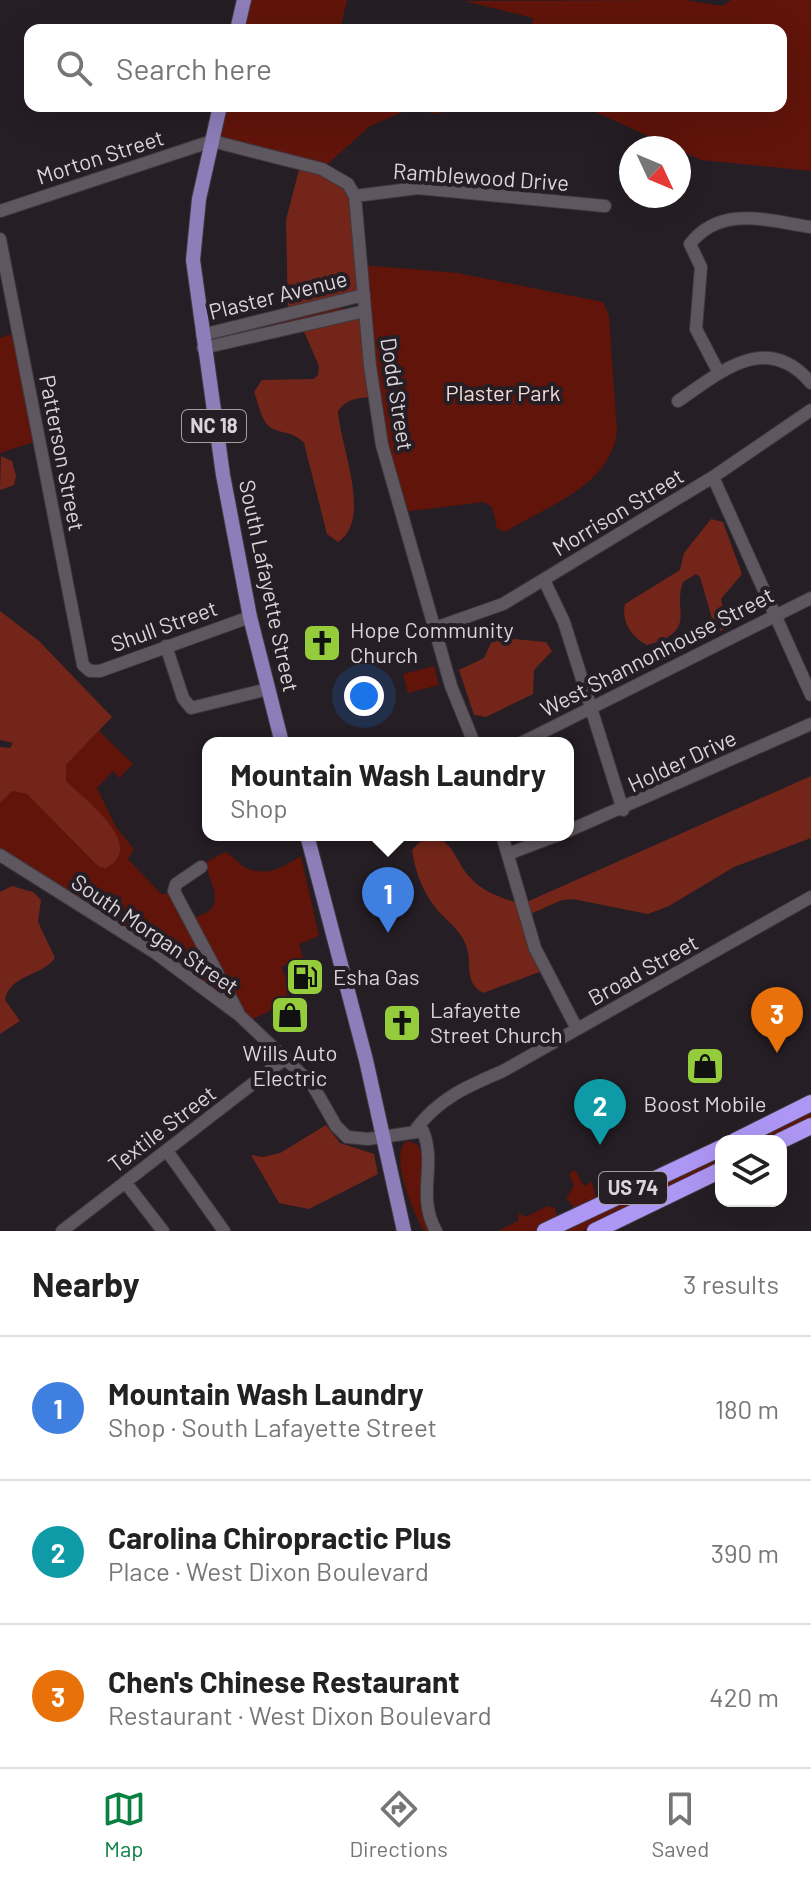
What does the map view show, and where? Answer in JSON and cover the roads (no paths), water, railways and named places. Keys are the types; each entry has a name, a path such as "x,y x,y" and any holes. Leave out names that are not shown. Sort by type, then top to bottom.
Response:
{"highway":[{"path":"747,1135 811,1103"},
{"path":"787,1138 811,1126"},
{"name":"US 74","path":"545,1231 715,1151"},
{"name":"US 74","path":"595,1231 715,1173"}],"main road":[{"path":"238,24 244,0"},
{"name":"South Lafayette Street","path":"219,112 199,199 193,260 220,461 250,617 280,737"},
{"path":"309,841 385,1136 404,1231"}],"street":[{"path":"212,141 322,169 348,184 355,196"},
{"name":"Morton Street","path":"0,211 212,141"},
{"name":"Ramblewood Drive","path":"355,196 418,188 605,206"},
{"name":"Dodd Street","path":"355,196 365,311 382,445 451,686 472,737"},
{"path":"719,373 696,329 701,267 690,244 704,228 741,217 811,227"},
{"name":"Patterson Street","path":"0,239 83,665 90,671"},
{"name":"Plaster Avenue","path":"202,341 364,295"},
{"name":"Plaster Avenue","path":"202,341 365,311"},
{"path":"678,401 719,373 760,356 772,356 795,366 811,383"},
{"name":"Morrison Street","path":"435,628 503,604 713,477 782,433 811,410"},
{"path":"713,477 811,695"},
{"path":"544,580 558,607 592,705 623,810"},
{"name":"West Shannonhouse Street","path":"532,737 811,598"},
{"name":"Shull Street","path":"90,671 250,617"},
{"path":"166,646 183,698 191,708 268,689"},
{"name":"Holder Drive","path":"574,829 623,810 811,724"},
{"path":"504,841 535,948 577,1029"},
{"path":"508,854 542,841"},
{"name":"South Morgan Street","path":"0,855 154,952 239,1015 318,1090 344,1134 357,1140 416,1129"},
{"path":"201,867 176,884 174,891 239,1015"},
{"name":"Broad Street","path":"416,1129 434,1107 456,1091 577,1029 811,897"},
{"name":"Textile Street","path":"62,1231 286,1058"},
{"path":"416,1129 424,1132 428,1146 425,1200 436,1231"},
{"path":"167,1151 224,1231"},
{"path":"125,1182 163,1231"}],"place":[{"name":"Hope Community Church","path":"322,643"},
{"name":"Mountain Wash Laundry","path":"388,933"},
{"name":"Esha Gas","path":"305,977"},
{"name":"Wills Auto Electric","path":"290,1015"},
{"name":"Lafayette Street Church","path":"402,1023"},
{"name":"Chen's Chinese Restaurant","path":"777,1053"},
{"name":"Boost Mobile","path":"705,1066"},
{"name":"Carolina Chiropractic Plus","path":"600,1145"}],"park label":[{"name":"Plaster Park","path":"503,393"}]}
